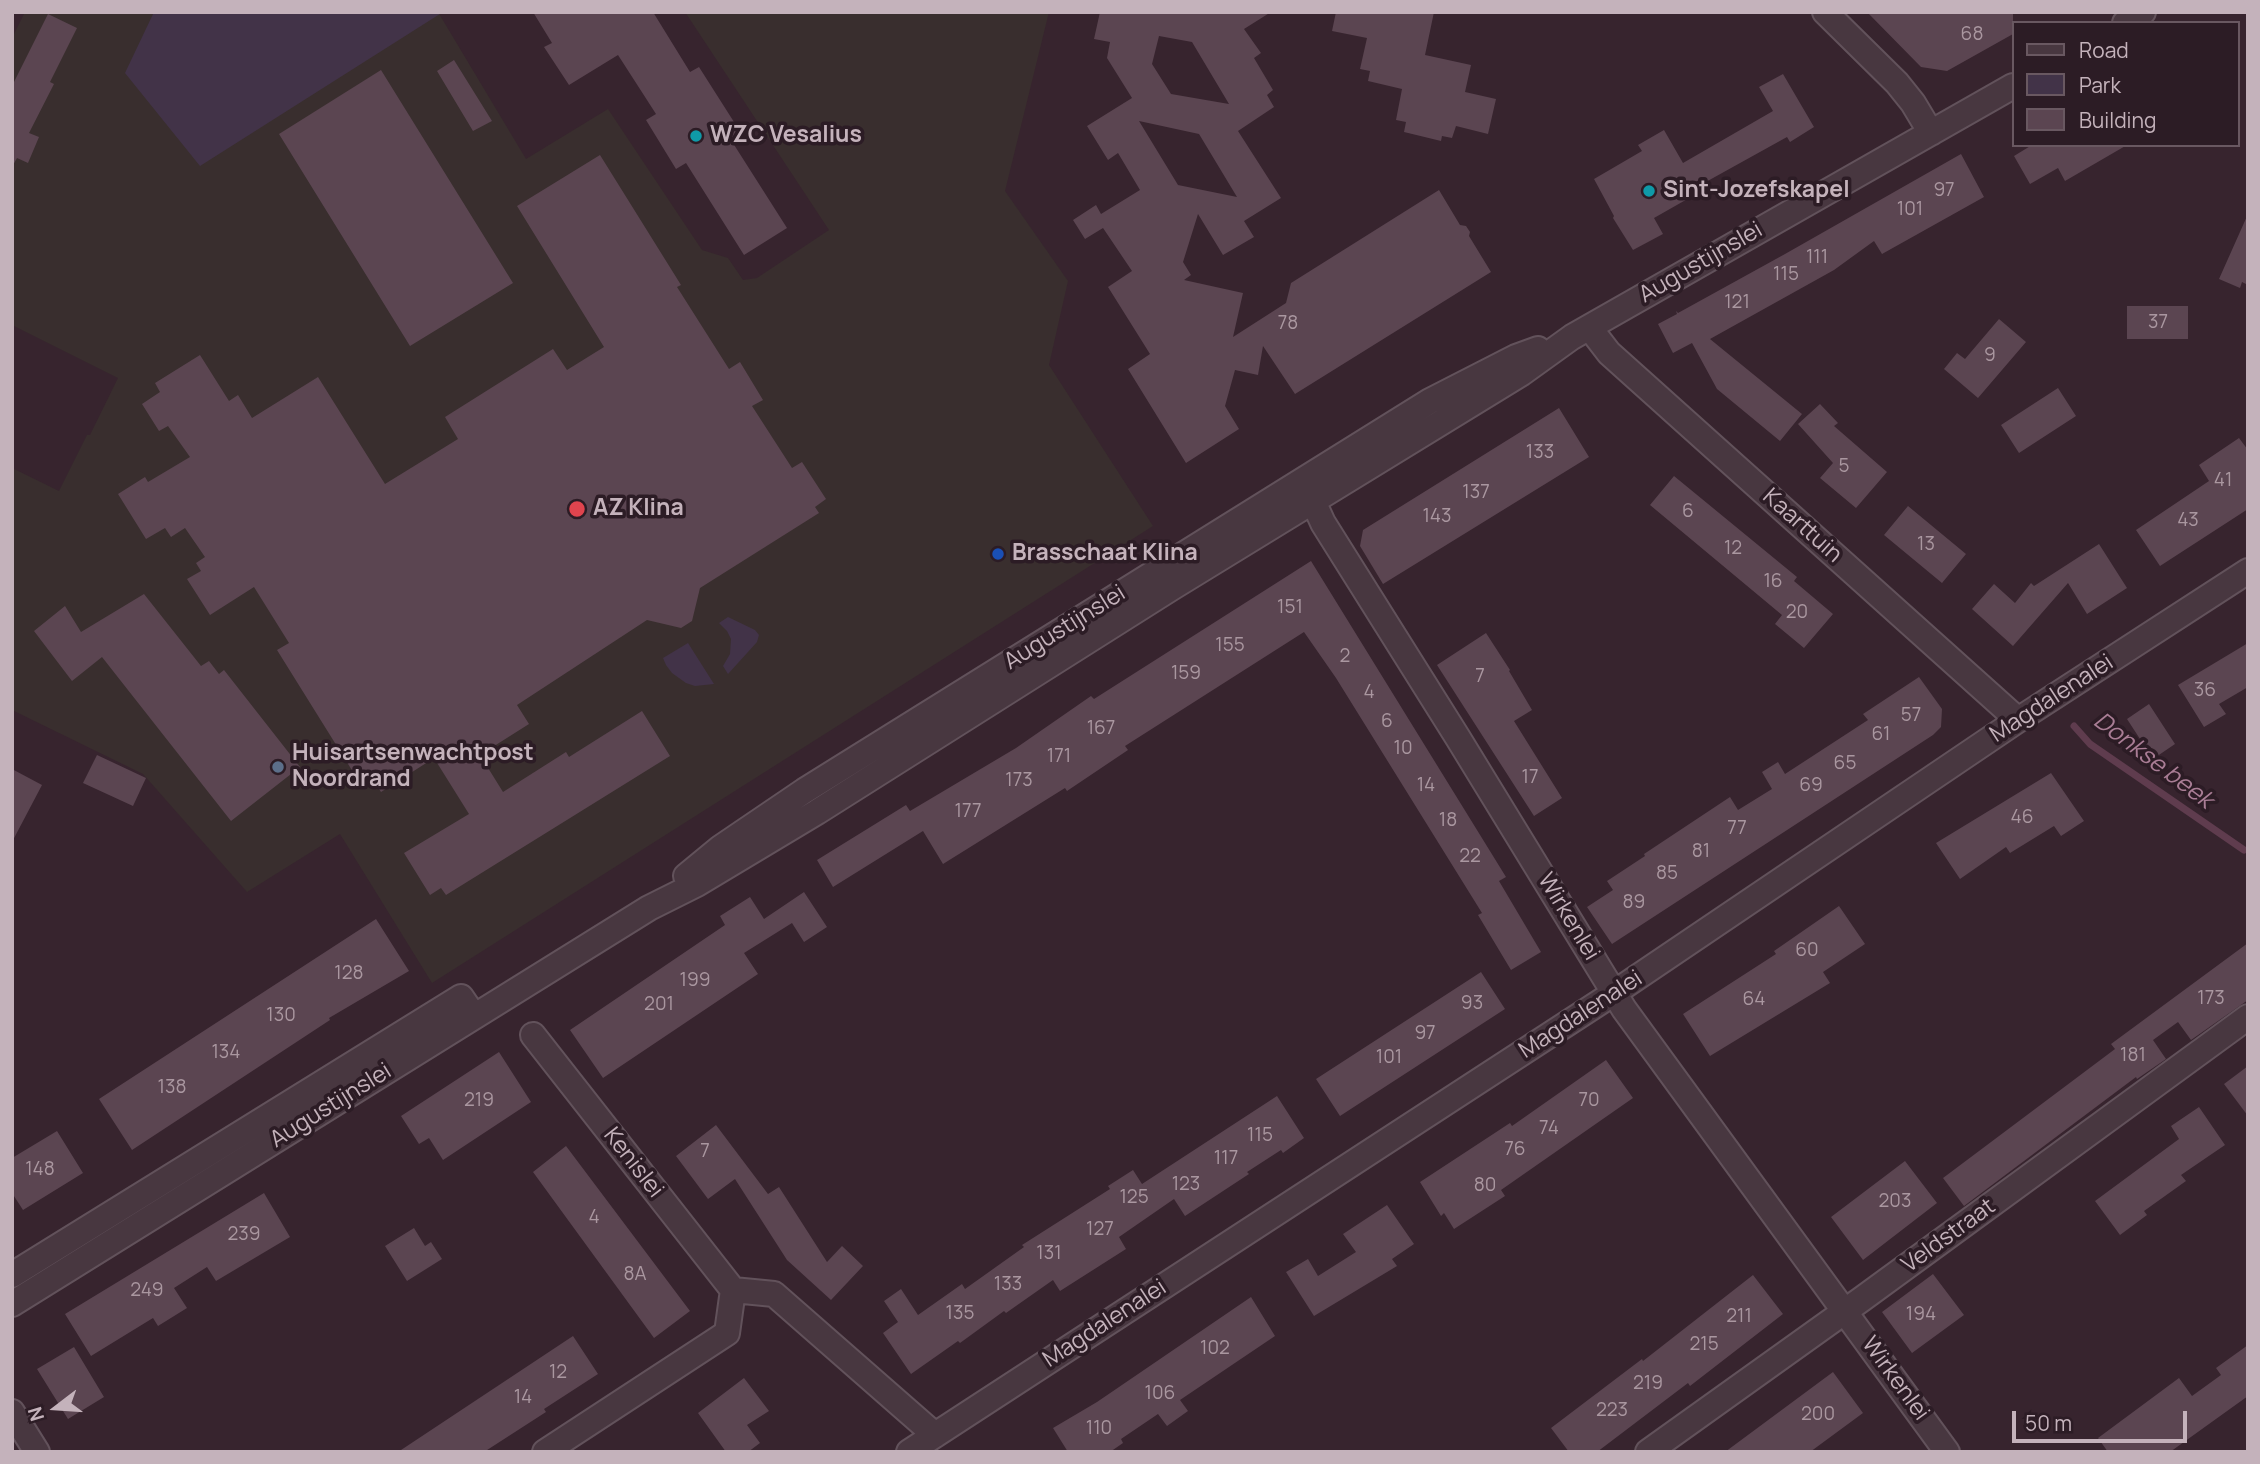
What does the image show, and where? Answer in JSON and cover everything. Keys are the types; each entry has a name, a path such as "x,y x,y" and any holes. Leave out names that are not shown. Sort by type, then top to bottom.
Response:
{"street":[{"path":"1825,12 1897,83 1931,133"},
{"name":"Augustijnslei","path":"12,1275 468,1007 697,884 1522,373 1580,332 2011,87"},
{"name":"Augustijnslei","path":"649,908 720,848 804,791 1430,401 1516,357 1580,332"},
{"name":"Kaarttuin","path":"1580,332 1609,353 2018,720"},
{"name":"Wirkenlei","path":"1313,501 1323,523 1614,993 1947,1452"},
{"name":"Magdalenalei","path":"909,1452 1614,993 2018,720 2248,571"},
{"name":"Augustijnslei","path":"12,1304 468,1007"},
{"name":"Veldstraat","path":"1648,1452 2248,1017"},
{"name":"Kenislei","path":"533,1035 733,1290"},
{"path":"545,1452 727,1333 733,1290 774,1294 935,1435"},
{"path":"12,1412 37,1452"}],"shaded area":[{"name":"AZ Klina","path":"25,12 438,12 526,159 608,109 702,250 728,258 743,280 757,278 829,230 685,12 1049,12 1005,191 1068,281 1049,365 1153,526 432,983 340,834 247,892 143,774 12,710 12,468 59,491 118,378 12,325 12,38"}],"green space":[{"path":"154,12 443,12 200,166 125,73"},
{"path":"728,617 755,630 759,635 757,642 728,674 723,666 730,654 731,639 719,623"},
{"path":"688,643 714,684 695,686 686,683 666,665 663,658"}],"building":[{"name":"WZC Vesalius","path":"533,12 653,12 690,72 699,67 741,133 731,140 787,228 744,255 686,163 676,169 646,120 656,114 618,55 569,85 544,47 552,43"},
{"path":"1100,12 1271,12 1244,29 1261,53 1254,58 1273,90 1267,95 1274,107 1238,131 1281,198 1244,221 1254,237 1223,255 1198,214 1183,262 1191,275 1184,280 1243,293 1233,337 1286,303 1291,283 1439,190 1460,225 1466,226 1470,232 1469,236 1491,272 1295,394 1263,346 1258,375 1235,370 1225,406 1239,429 1186,463 1128,369 1150,354 1108,287 1132,271 1103,228 1085,239 1073,220 1096,205 1101,214 1140,190 1118,153 1108,160 1087,126 1132,98 1107,58 1110,42 1094,39","holes":["1159,36 1192,42 1229,104 1171,94 1152,64","1139,121 1199,134 1237,197 1178,185"]},
{"path":"1336,12 1434,12 1425,55 1471,65 1465,92 1496,99 1488,134 1456,126 1452,138 1442,136 1441,141 1404,132 1406,122 1396,120 1402,89 1368,81 1370,71 1360,69 1367,38 1332,31"},
{"path":"1867,12 2013,12 2011,35 1947,71 1921,67"},
{"path":"48,14 77,28 50,82 54,84 29,133 39,137 28,163 17,158 12,167 12,86"},
{"path":"454,60 492,121 473,131 437,71"},
{"path":"381,70 513,283 410,346 279,134"},
{"path":"1783,74 1814,127 1790,142 1787,137 1695,188 1698,193 1654,218 1663,234 1633,250 1613,218 1594,179 1642,151 1638,145 1664,130 1683,163 1773,111 1759,87"},
{"path":"2029,147 2124,147 2065,181 2058,168 2030,184 2014,156"},
{"path":"1961,154 1984,197 1882,254 1874,241 1834,270 1710,339 1802,414 1780,441 1717,389 1692,343 1673,353 1658,324 1677,314 1676,311 1678,313"},
{"path":"600,155 681,285 677,287 729,369 740,362 763,400 752,406 792,468 802,462 826,499 815,507 819,513 700,588 692,621 681,628 647,620 517,705 529,724 480,755 503,792 566,752 569,757 642,711 670,756 446,895 441,888 430,895 404,853 469,814 434,758 381,792 374,781 363,788 277,650 289,643 254,587 210,615 187,579 201,571 196,563 205,557 185,528 171,537 165,528 146,539 118,494 145,477 148,482 190,457 168,426 159,431 142,404 160,392 155,383 200,355 229,401 238,395 252,418 318,377 385,484 458,439 445,417 553,349 567,370 604,347 517,206"},
{"path":"2248,214 2248,285 2242,282 2240,288 2219,279"},
{"path":"2127,306 2188,306 2188,339 2127,339"},
{"path":"1999,319 2026,342 1978,398 1944,369 1957,353 1965,359"},
{"path":"2058,388 2076,416 2019,453 2001,425"},
{"path":"1820,404 1838,423 1834,426 1887,472 1856,508 1820,478 1833,463 1798,424"},
{"path":"1559,408 1589,457 1383,584 1360,546 1363,530"},
{"path":"2239,438 2248,450 2248,509 2160,566 2136,530 2209,481 2199,465"},
{"path":"1674,476 1797,577 1794,581 1833,614 1804,648 1775,624 1782,615 1650,505"},
{"path":"1908,506 1966,554 1942,583 1884,535"},
{"path":"2099,544 2127,588 2087,614 2068,583 2013,646 1972,609 1994,584 2015,603 2031,583 2034,586"},
{"path":"1311,561 1506,877 1499,881 1541,952 1511,970 1478,915 1482,913 1336,678 1304,632 1125,746 1128,750 1067,791 1065,788 943,864 923,831 833,887 817,860 906,805 910,811 1016,748 1091,696 1094,699"},
{"path":"144,594 201,666 209,661 219,674 224,670 300,767 231,821 102,657 72,681 34,631 65,606 81,632"},
{"path":"1486,633 1532,710 1514,721 1562,798 1534,816 1437,665"},
{"path":"2248,643 2248,687 2219,704 2226,714 2204,727 2178,685"},
{"path":"1919,677 1942,709 1941,727 1933,735 1612,944 1587,907 1613,890 1607,881 1730,797 1738,810 1772,789 1762,772 1778,762 1785,774 1868,720 1863,714"},
{"path":"2149,704 2175,744 2153,759 2127,719"},
{"path":"97,755 146,778 133,806 83,783"},
{"path":"12,769 42,785 12,842"},
{"path":"2051,773 2084,821 2061,836 2054,826 2010,853 2006,847 1960,879 1936,843"},
{"path":"804,892 827,927 804,942 792,923 744,953 758,974 603,1078 570,1030 725,925 720,916 750,897 764,919"},
{"path":"1839,906 1865,944 1823,972 1830,983 1710,1056 1683,1014 1776,954 1774,951"},
{"path":"376,919 409,971 329,1018 330,1020 132,1150 99,1099"},
{"path":"2248,943 2248,1000 2191,1040 2178,1022 2153,1040 2166,1059 2137,1079 2136,1077 1964,1206 1943,1178 2115,1049 2111,1044"},
{"path":"1481,972 1505,1009 1340,1116 1316,1079"},
{"path":"499,1052 531,1102 443,1160 429,1138 419,1144 401,1116"},
{"path":"1606,1060 1633,1098 1501,1190 1505,1196 1454,1229 1444,1213 1441,1216 1420,1182 1510,1123 1512,1126"},
{"path":"2248,1066 2248,1116 2224,1084"},
{"path":"1277,1096 1304,1138 1283,1153 1281,1150 1247,1172 1249,1174 1185,1216 1174,1199 1119,1237 1126,1249 1060,1291 1053,1280 911,1374 883,1333 898,1322 884,1301 901,1289 918,1315 962,1284 965,1289 1024,1247 1022,1245 1110,1189 1108,1186 1133,1170 1142,1184"},
{"path":"2199,1107 2225,1145 2181,1175 2186,1181 2144,1211 2147,1215 2120,1235 2095,1201 2179,1139 2171,1126"},
{"path":"716,1125 768,1194 779,1187 827,1262 842,1246 863,1266 831,1300 787,1260 735,1179 708,1199 676,1156"},
{"path":"57,1131 83,1173 23,1210 12,1193 12,1158"},
{"path":"566,1146 690,1311 654,1338 533,1172"},
{"path":"1905,1161 1937,1203 1863,1260 1831,1217"},
{"path":"264,1193 290,1237 216,1281 207,1267 174,1288 187,1308 158,1326 153,1318 91,1356 65,1314"},
{"path":"1387,1205 1414,1244 1392,1259 1397,1266 1314,1316 1286,1272 1308,1259 1318,1276 1356,1252 1343,1234"},
{"path":"414,1228 425,1246 431,1242 442,1259 407,1281 385,1246"},
{"path":"1933,1274 1964,1315 1912,1353 1882,1312"},
{"path":"1753,1275 1783,1314 1690,1386 1688,1383 1597,1452 1569,1452 1551,1428 1642,1359 1643,1361"},
{"path":"1251,1297 1275,1336 1180,1400 1188,1411 1167,1426 1158,1414 1121,1439 1123,1443 1110,1452 1068,1452 1053,1428 1097,1402"},
{"path":"573,1336 598,1374 544,1409 546,1412 484,1452 398,1452"},
{"path":"2248,1345 2248,1396 2170,1452 2108,1452 2098,1438 2179,1378 2192,1396 2221,1375 2216,1368"},
{"path":"74,1347 104,1397 68,1419 37,1369"},
{"path":"1833,1372 1863,1413 1810,1452 1725,1452"},
{"path":"744,1378 769,1411 747,1425 760,1443 748,1452 726,1452 698,1413"}],"waterway":[{"name":"Donkse beek","path":"2074,726 2090,744 2244,850"}],"place":[{"name":"WZC Vesalius","path":"696,136"},
{"name":"Sint-Jozefskapel","path":"1649,191"},
{"name":"AZ Klina","path":"577,509"},
{"name":"Brasschaat Klina","path":"998,554"},
{"name":"Huisartsenwachtpost Noordrand","path":"278,767"}]}
